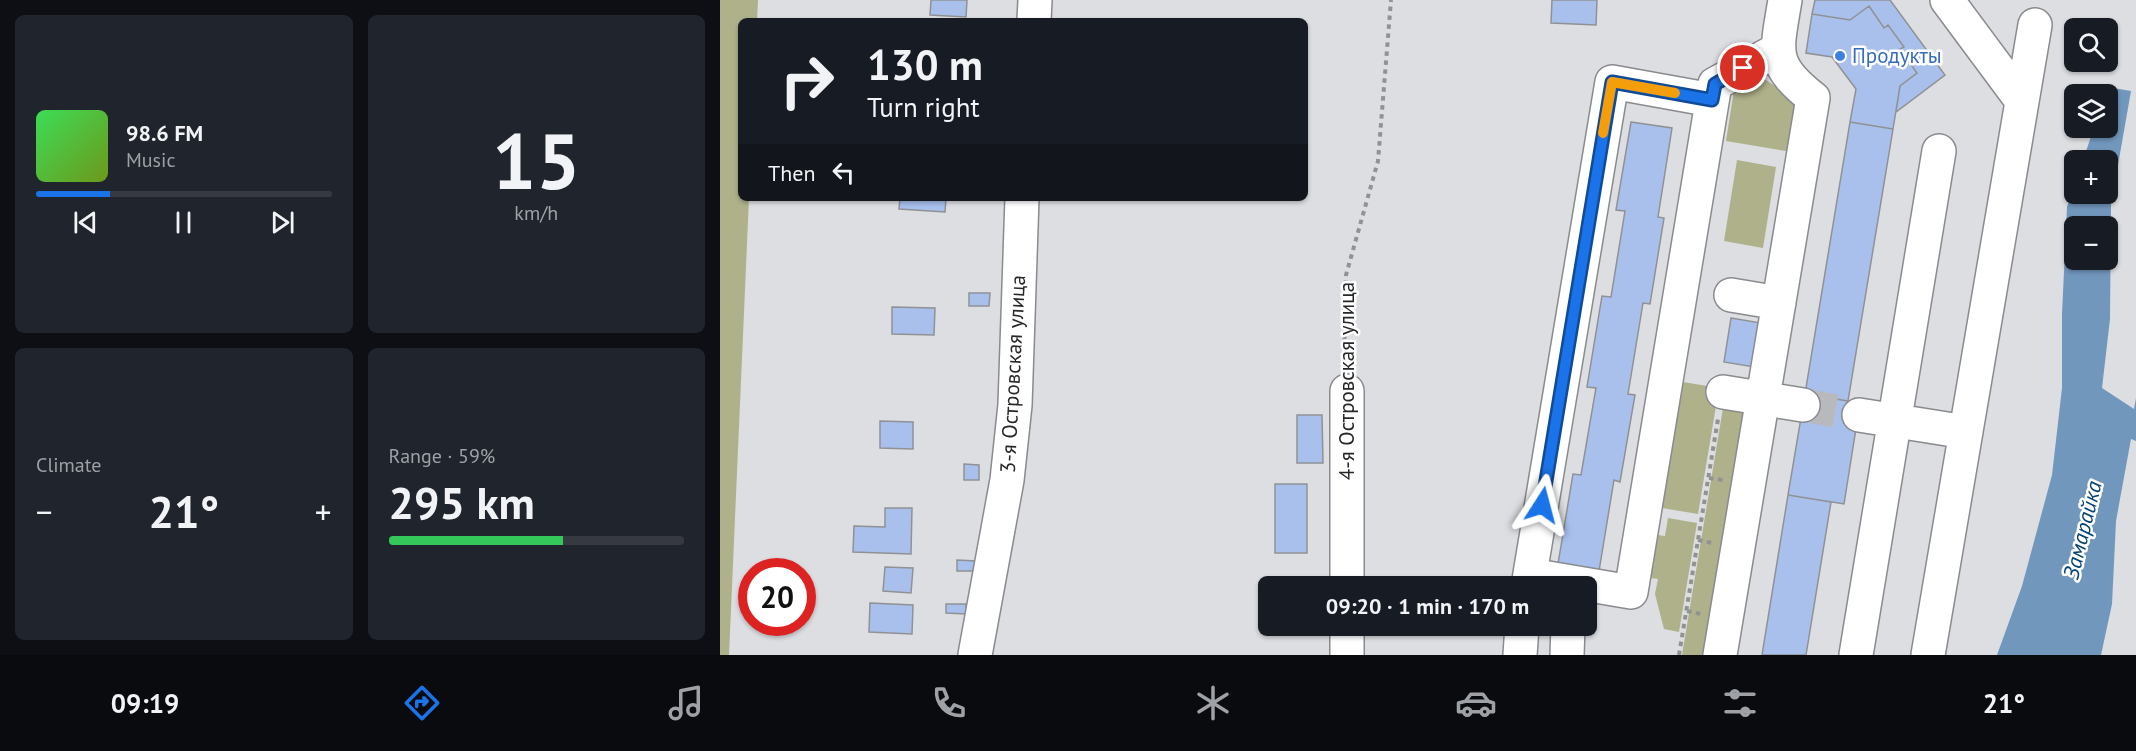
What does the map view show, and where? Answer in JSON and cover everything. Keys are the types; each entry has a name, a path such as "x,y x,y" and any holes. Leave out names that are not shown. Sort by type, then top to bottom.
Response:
{"street":[{"path":"1034,18 1035,0"},
{"path":"1720,655 1813,98 1793,83 1782,66 1777,50 1785,0"},
{"path":"1947,0 2022,101"},
{"path":"1928,655 2022,101 2031,21"},
{"path":"1597,588 1631,592 1715,84 1777,50"},
{"path":"1530,576 1612,82 1712,100"},
{"path":"1856,655 1940,151"},
{"name":"3-я Островская улица","path":"975,655 1007,480 1015,405 1022,201"},
{"path":"1731,295 1779,303"},
{"name":"4-я Островская улица","path":"1347,391 1347,576"},
{"path":"1723,392 1803,405"},
{"path":"1859,415 1966,432"},
{"path":"1347,636 1347,655"},
{"path":"1520,655 1521,636"},
{"path":"1567,655 1568,636"}],"path":[{"name":"4-я Островская улица","path":"1347,391 1344,329 1346,275 1378,161 1391,0"},
{"path":"1679,655 1723,392"}],"green space":[{"path":"720,0 758,0 757,18 738,18 738,201 749,201 729,655 720,655"},
{"path":"1764,79 1783,92 1798,111 1802,128 1798,153 1726,141 1734,90 1752,80"},
{"path":"1737,160 1776,167 1763,248 1724,241"},
{"path":"1683,382 1719,388 1698,514 1662,508"},
{"path":"1723,408 1748,412 1707,655 1682,655"},
{"path":"1668,518 1697,523 1679,632 1664,629 1655,594 1658,579 1651,578 1658,535 1665,536"}],"water":[{"path":"2118,89 2131,91 2118,165 2118,150 2086,150 2091,138 2118,138"},
{"path":"2068,204 2111,204 2111,216 2067,216"},
{"name":"Замарайка","path":"2064,270 2110,270 2110,319 2102,388 2134,409 2136,398 2136,441 2131,439 2116,521 2112,604 2101,655 1997,655 2022,586 2052,475 2062,388"}],"building":[{"path":"931,0 967,0 966,17 930,15"},
{"path":"1552,0 1597,0 1596,25 1551,23"},
{"path":"1815,0 1890,0 1945,75 1896,112 1900,86 1917,73 1900,49 1904,47 1888,25 1884,28 1869,6 1850,20 1812,14"},
{"path":"1869,6 1884,28 1888,25 1904,47 1900,49 1917,73 1900,86 1893,129 1850,122 1856,89 1832,57 1806,53 1812,14 1850,20"},
{"path":"1631,122 1672,128 1658,217 1664,218 1650,304 1643,303 1628,394 1635,395 1620,482 1614,480 1599,571 1558,564 1573,474 1581,475 1596,388 1587,387 1602,296 1611,297 1625,211 1616,210"},
{"path":"1850,122 1893,129 1848,401 1805,394"},
{"path":"900,201 946,201 945,212 899,209"},
{"path":"969,293 990,293 989,306 969,306"},
{"path":"892,307 935,308 934,335 892,334"},
{"path":"1731,318 1761,323 1754,367 1724,362"},
{"path":"1805,394 1860,403 1844,504 1788,495"},
{"path":"1297,415 1322,415 1323,463 1297,463"},
{"path":"880,421 913,422 913,449 880,448"},
{"path":"964,464 979,465 979,480 964,480"},
{"path":"1275,484 1307,484 1307,553 1275,553"},
{"path":"1788,495 1831,502 1806,655 1762,655"},
{"path":"885,508 912,508 911,554 853,552 854,526 885,527"},
{"path":"957,560 976,561 976,571 957,571"},
{"path":"885,567 913,568 911,593 883,591"},
{"path":"870,603 913,605 912,634 869,632"},
{"path":"946,604 966,604 966,614 946,613"}],"tunnel":[{"path":"1803,405 1859,415"}],"slow traffic":[{"path":"1603,133 1612,82 1675,93"}],"place":[{"name":"Продукты","path":"1840,56"}],"route":[{"path":"1542,505 1612,82 1712,100 1715,84 1743,68"}]}
